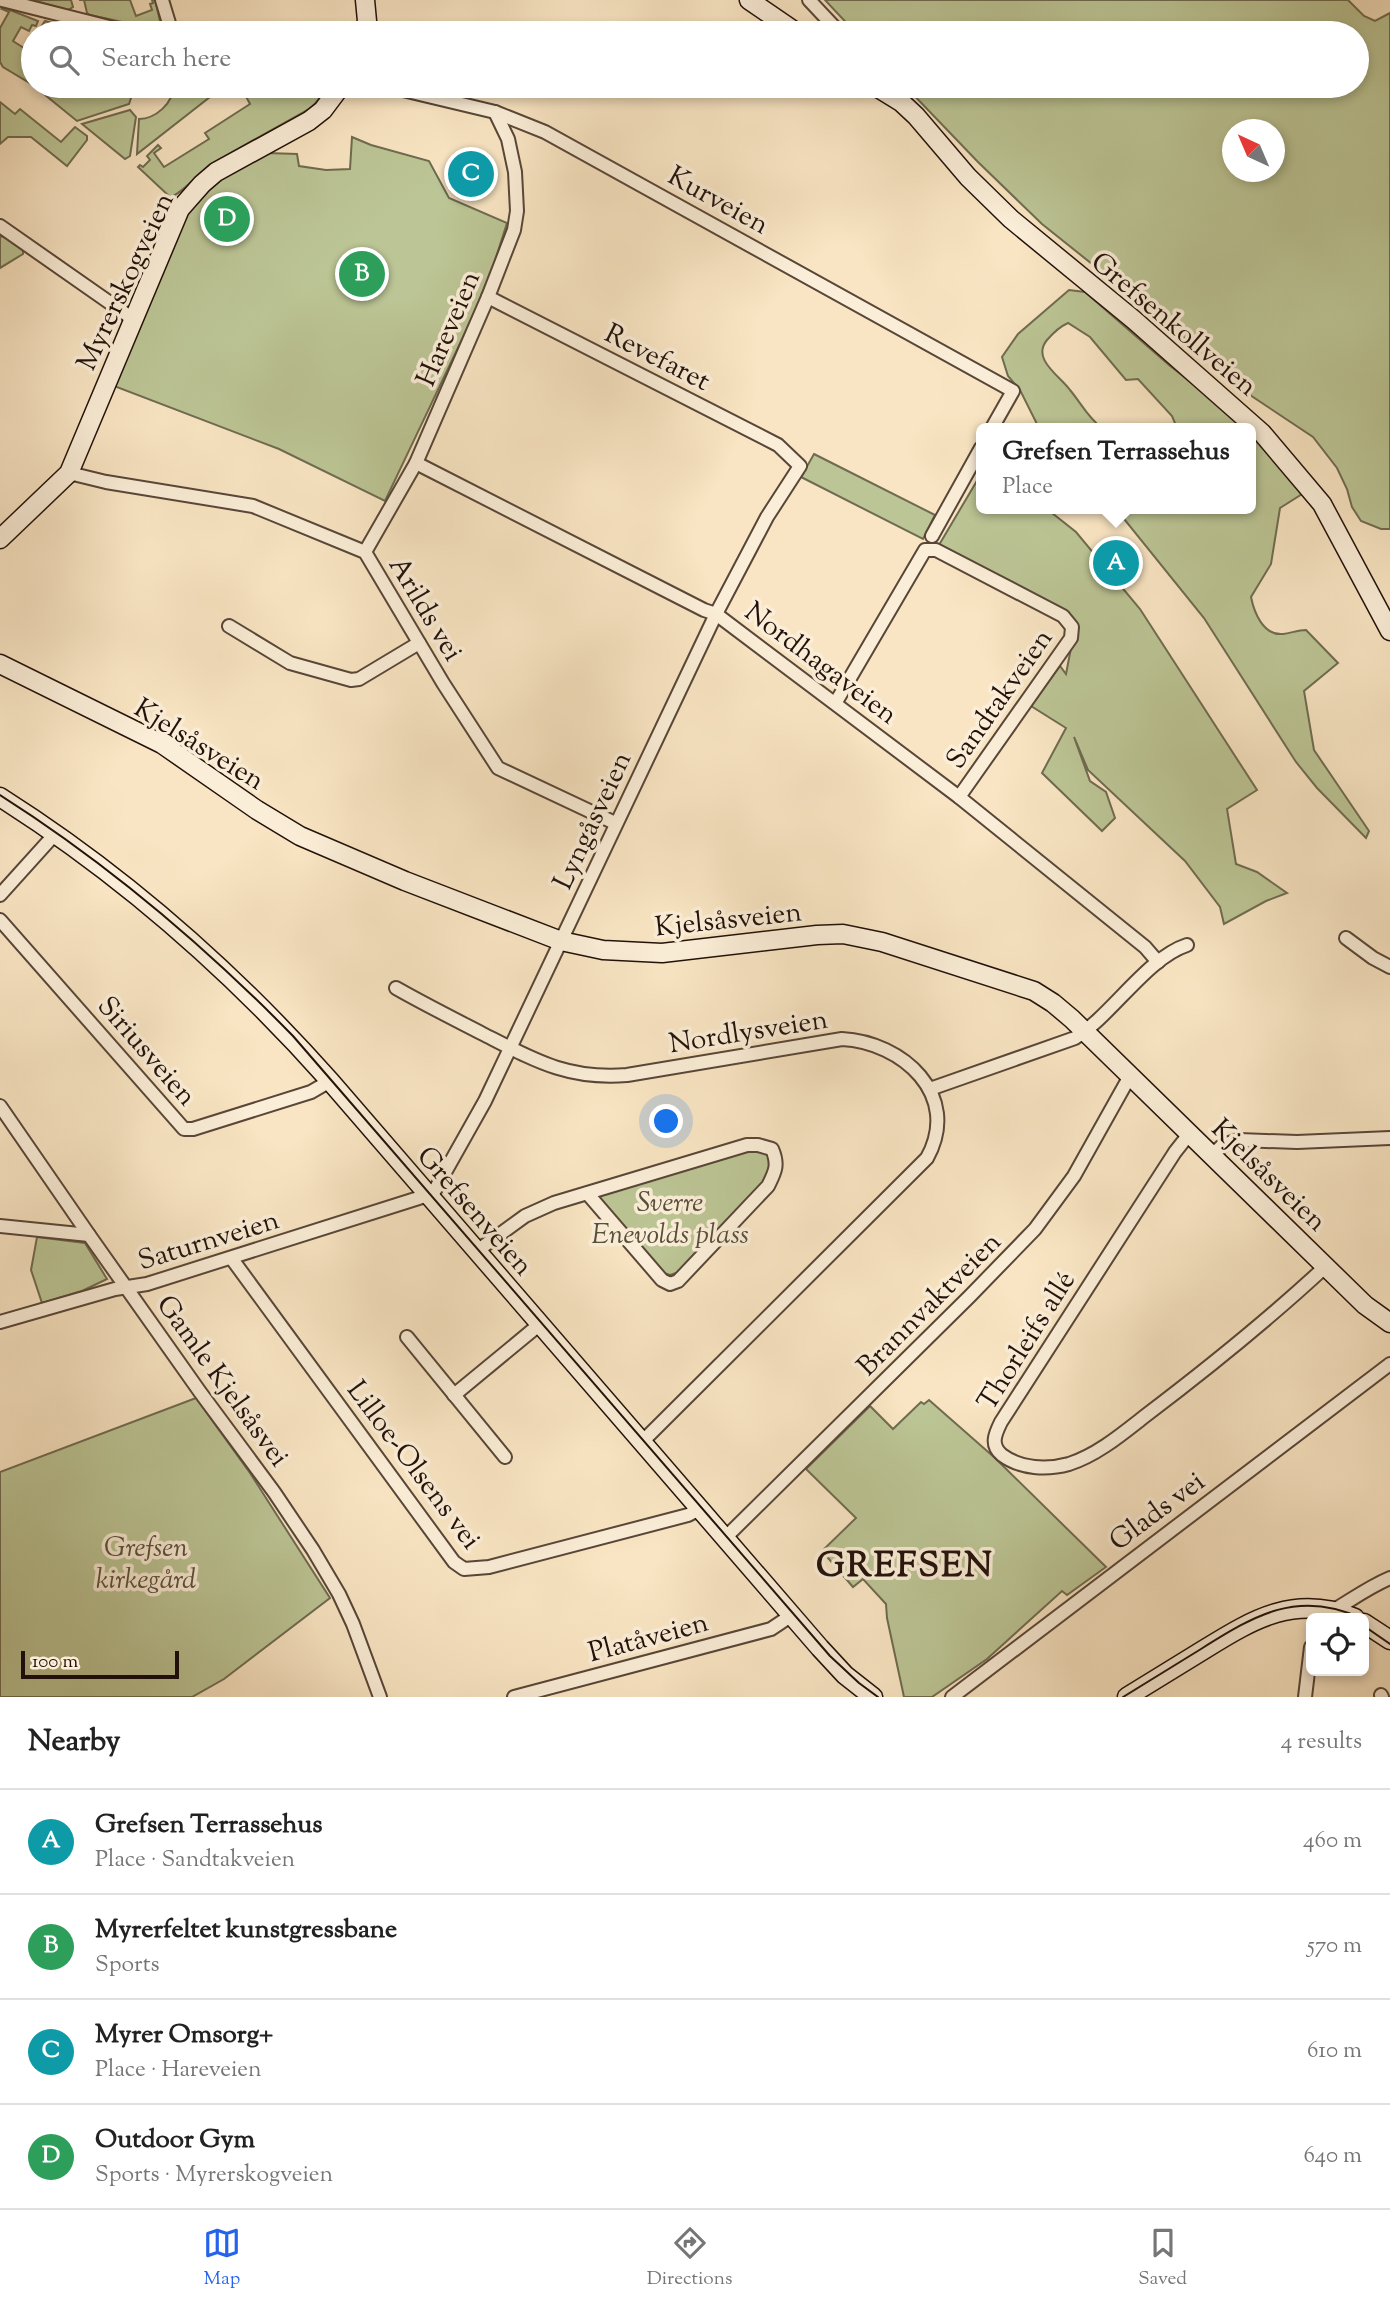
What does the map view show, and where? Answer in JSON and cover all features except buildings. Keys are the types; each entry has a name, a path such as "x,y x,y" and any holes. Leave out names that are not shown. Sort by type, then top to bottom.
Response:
{"street":[{"path":"2,0 85,21"},
{"path":"162,0 168,21"},
{"path":"365,0 367,21"},
{"path":"748,0 779,21"},
{"path":"809,0 829,21"},
{"name":"Myrerskogveien","path":"0,539 69,473 132,319 176,218 189,197 216,172 309,121 323,110 332,98"},
{"name":"Kurveien","path":"436,98 495,112 545,132 1013,391 995,423"},
{"path":"894,98 901,102"},
{"name":"Grefsenkollveien","path":"898,98 968,177 1011,219 1251,423"},
{"name":"Hareveien","path":"365,552 416,463 511,239 517,211 515,172 508,139 495,112"},
{"path":"0,226 132,319"},
{"name":"Revefaret","path":"488,297 778,445 800,466"},
{"name":"Grefsenkollveien","path":"1256,428 1322,504 1390,631"},
{"path":"932,536 976,457"},
{"name":"Nordhagaveien","path":"416,463 607,562 716,614 959,797 1145,947 1158,962"},
{"name":"Lyngåsveien","path":"429,1195 445,1175 485,1101 716,614 767,517 800,466"},
{"name":"Arilds vei","path":"69,473 106,482 253,506 365,552 485,751 498,768 615,823"},
{"name":"Sandtakveien","path":"836,702 925,550 936,550 1063,616 1072,627 1069,642 959,797"},
{"path":"229,626 290,663 351,680 359,679 419,643"},
{"name":"Kjelsåsveien","path":"0,664 162,744 272,820 308,840 405,881 561,941 603,950 654,953 700,950 817,934 854,935 1034,991 1053,1003 1085,1031 1366,1305 1390,1324"},
{"name":"Grefsenveien","path":"0,797 55,834 136,895 271,1017 330,1081 845,1675 873,1697"},
{"path":"0,895 55,834"},
{"name":"Siriusveien","path":"0,920 184,1129 193,1129 311,1092 330,1081"},
{"path":"1346,938 1390,967"},
{"path":"930,1089 1063,1043 1085,1031 1158,962 1187,945"},
{"name":"Nordlysveien","path":"396,988 547,1066 609,1076 832,1039 854,1039 870,1042 894,1053 910,1065 930,1089 937,1122 933,1147 927,1158 642,1442"},
{"name":"Brannvaktveien","path":"725,1538 1035,1229 1074,1176 1130,1076"},
{"name":"Gamle Kjelsåsvei","path":"0,1106 313,1550 353,1624 380,1697"},
{"name":"Thorleifs allé","path":"1191,1133 1175,1152 1001,1422 994,1440 996,1450 1029,1466 1053,1468 1088,1456 1180,1390 1326,1266"},
{"path":"1212,1155 1223,1145 1239,1140 1297,1142 1390,1138"},
{"path":"477,1251 525,1216 554,1203 735,1148 758,1145 772,1149 776,1159 776,1170 768,1186 678,1281 670,1284 662,1280 587,1193"},
{"name":"Saturnveien","path":"0,1322 232,1259 429,1195"},
{"path":"0,1226 89,1235"},
{"name":"Lilloe-Olsens vei","path":"232,1259 454,1562 464,1570 489,1567 688,1515 700,1509"},
{"path":"454,1395 540,1324"},
{"path":"407,1337 505,1457"},
{"name":"Glads vei","path":"952,1697 1389,1367"},
{"path":"1331,1613 1349,1603 1359,1592 1390,1578"},
{"path":"1128,1697 1263,1616 1294,1609 1316,1613"},
{"name":"Platåveien","path":"513,1697 772,1629 792,1615"},
{"path":"1369,1626 1390,1640"},
{"path":"1305,1697 1308,1676"}],"green space":[{"path":"32,0 71,0 73,7 68,10"},
{"path":"84,0 130,0 136,16 152,10 150,4 155,0 160,21 117,21 87,13"},
{"path":"825,0 1348,0 1364,16 1375,21 1390,13 1390,529 1381,529 1361,521 1352,507 1337,468 1313,437 1247,393 1187,340 1042,224 917,98 1369,98 1369,21 845,21"},
{"path":"2,9 38,21 21,21 21,27 13,41 21,46 21,78 3,67 0,62 0,28 9,12"},
{"path":"49,98 131,98 129,104 77,121"},
{"path":"170,98 209,98 137,154 139,119 157,113"},
{"path":"247,98 319,98 309,109 211,164 185,188 170,197 138,167 143,167 150,160 147,156 158,145 161,148 154,153 164,167 209,139 205,133 250,104"},
{"path":"0,102 15,114 20,109 61,142 75,127 87,136 87,140 67,166 31,137 8,137 0,144"},
{"path":"130,110 136,117 130,156 125,159 82,124"},
{"path":"352,137 429,161 449,198 507,223 486,289 385,501 279,449 114,386 186,212 210,186 267,153 297,154 299,166 326,170 350,169"},
{"path":"4,236 23,250 23,254 0,268 0,237"},
{"path":"1069,290 1085,292 1169,365 1243,423 1175,423 1172,416 1138,379 1126,380 1090,337 1068,323 1056,330 1047,340 1042,354 1049,367 1096,423 1036,423 1020,390 1008,376 1002,357 1018,334"},
{"path":"1256,435 1310,489 1280,508 1271,564 1251,597 1252,603 1257,616 1270,631 1283,634 1306,630 1338,663 1304,691 1314,750 1369,831 1366,838 1317,788 1296,762 1204,618 1120,514 1256,514"},
{"path":"814,454 935,515 923,539 801,477"},
{"path":"976,482 976,514 1053,514 1076,532 1140,609 1257,790 1227,809 1236,864 1257,872 1287,893 1224,924 1220,907 1185,861 1088,770 1074,737 1090,781 1106,792 1115,818 1102,831 1042,773 1066,728 1031,706 1060,666 1066,674 1076,622 939,545"},
{"name":"Sverre Enevolds plass","path":"758,1148 767,1154 772,1162 768,1178 679,1272 670,1275 660,1272 599,1203 597,1194"},
{"path":"37,1237 85,1243 107,1279 82,1291 42,1303 31,1270"},
{"name":"Grefsen kirkegård","path":"196,1398 250,1473 330,1598 224,1679 192,1697 0,1697 0,1472"},
{"path":"929,1400 995,1458 1106,1567 1067,1595 1062,1591 987,1659 932,1697 904,1697 886,1604 863,1579 853,1587 822,1551 856,1518 806,1469 870,1406 893,1429 921,1402 924,1404"}],"tram line":[{"path":"0,795 40,821 153,907 225,970 293,1036 830,1656 878,1697"},
{"path":"1123,1697 1259,1617 1297,1606 1317,1606 1347,1613"},
{"path":"1369,1629 1390,1644"}],"place":[{"name":"Myrer Omsorg+","path":"471,174"},
{"name":"Outdoor Gym","path":"227,219"},
{"name":"Myrerfeltet kunstgressbane","path":"362,274"},
{"name":"Grefsen Terrassehus","path":"1116,563"}],"district":[{"name":"GREFSEN","path":"905,1564"}]}
